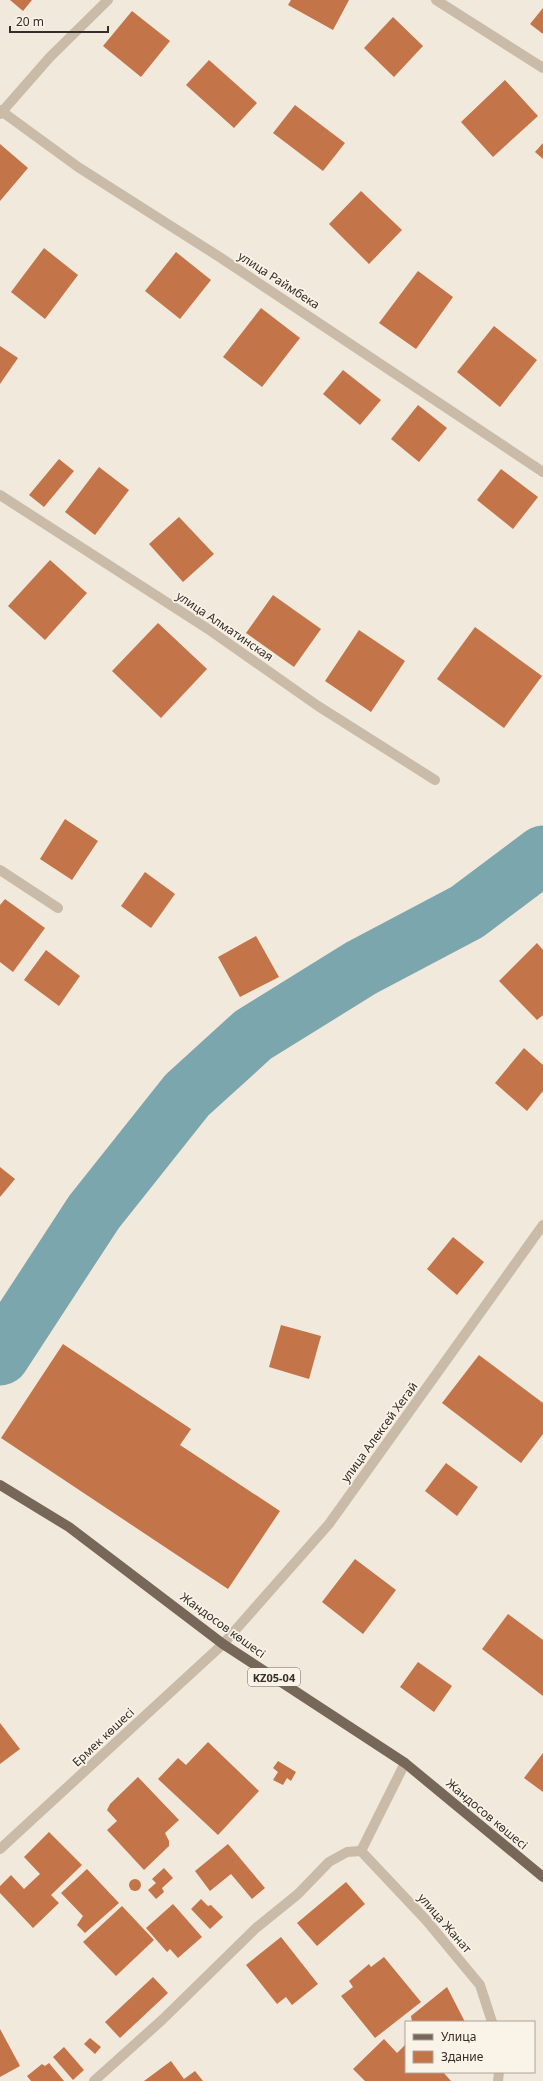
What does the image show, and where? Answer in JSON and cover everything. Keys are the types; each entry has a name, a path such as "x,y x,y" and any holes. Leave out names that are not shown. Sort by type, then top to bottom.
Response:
{"main road":[{"name":"Жандосов көшесі","path":"0,1485 69,1527 223,1644 405,1763 543,1877"}],"street":[{"path":"1,112 50,57 108,0"},
{"path":"436,0 543,68"},
{"name":"улица Раймбека","path":"1,112 78,167 228,262 543,472"},
{"name":"улица Алматинская","path":"0,495 208,629 318,706 435,780"},
{"path":"0,870 58,908"},
{"name":"улица Алексей Хегай","path":"223,1644 329,1524 543,1225"},
{"name":"Ермек көшесі","path":"0,1849 223,1644"},
{"path":"94,2081 162,2020 256,1928 298,1894 329,1862 347,1852 361,1851 405,1763"},
{"name":"улица Жанат","path":"361,1851 426,1920 480,1985 492,2021"}],"building":[{"path":"10,0 32,0 23,11"},
{"path":"291,0 349,0 333,30 288,5"},
{"path":"543,8 543,34 530,24"},
{"path":"132,11 170,41 141,77 103,46"},
{"path":"393,17 423,46 394,77 364,48"},
{"path":"209,60 257,103 234,128 186,85"},
{"path":"505,80 538,116 493,157 461,122"},
{"path":"295,105 345,143 323,171 273,133"},
{"path":"543,143 543,159 535,152"},
{"path":"0,144 28,168 0,201"},
{"path":"361,191 402,230 369,264 329,224"},
{"path":"44,248 78,275 45,319 11,292"},
{"path":"176,252 211,280 180,319 145,291"},
{"path":"418,271 453,297 416,349 379,323"},
{"path":"261,308 300,338 262,387 223,357"},
{"path":"494,326 537,360 500,407 457,372"},
{"path":"0,346 18,358 0,384"},
{"path":"343,370 381,400 360,425 323,394"},
{"path":"418,405 447,428 419,462 391,439"},
{"path":"59,459 74,471 44,507 29,495"},
{"path":"99,467 129,490 95,535 65,512"},
{"path":"501,469 538,497 513,529 477,500"},
{"path":"179,517 214,554 183,582 149,544"},
{"path":"50,560 87,593 45,640 8,606"},
{"path":"273,595 321,629 294,667 246,633"},
{"path":"158,623 207,669 161,718 112,671"},
{"path":"475,627 542,676 504,728 437,679"},
{"path":"359,630 405,661 371,712 325,681"},
{"path":"65,819 98,841 72,880 40,859"},
{"path":"145,872 175,894 151,928 121,906"},
{"path":"5,899 45,928 13,972 0,962 0,905"},
{"path":"256,936 279,977 240,997 218,957"},
{"path":"537,943 543,950 543,1015 537,1020 499,981"},
{"path":"46,950 80,976 59,1006 24,980"},
{"path":"524,1048 543,1065 543,1091 527,1111 495,1083"},
{"path":"0,1167 15,1179 0,1197"},
{"path":"453,1237 484,1262 457,1295 427,1269"},
{"path":"281,1325 321,1336 309,1379 269,1367"},
{"path":"63,1344 191,1429 180,1445 280,1511 228,1589 1,1438"},
{"path":"479,1355 543,1403 543,1434 521,1463 442,1403"},
{"path":"446,1463 478,1487 457,1516 425,1491"},
{"path":"355,1559 396,1590 363,1634 322,1602"},
{"path":"508,1614 543,1640 543,1696 482,1649"},
{"path":"418,1662 452,1686 434,1712 400,1687"},
{"path":"0,1723 20,1749 0,1764"},
{"path":"208,1742 259,1791 218,1835 158,1779 178,1758 186,1765"},
{"path":"543,1753 543,1792 524,1778"},
{"path":"278,1761 296,1772 291,1781 287,1778 283,1785 273,1780 278,1772 273,1768"},
{"path":"138,1777 179,1820 165,1833 169,1841 169,1846 144,1870 107,1830 117,1821 107,1810 110,1804"},
{"path":"49,1832 82,1865 51,1895 59,1903 33,1928 0,1893 0,1886 11,1875 24,1889 40,1874 24,1857"},
{"path":"228,1844 265,1888 252,1899 231,1874 210,1891 195,1871"},
{"path":"164,1868 173,1878 162,1888 164,1892 156,1899 148,1890 156,1883 152,1879"},
{"path":"87,1869 119,1903 85,1933 77,1925 83,1916 61,1893"},
{"path":"137,1879 140,1880 140,1890 133,1891 130,1890 129,1883 130,1880"},
{"path":"346,1882 365,1904 317,1946 297,1923"},
{"path":"201,1899 208,1906 211,1905 223,1917 210,1929 191,1909"},
{"path":"173,1904 202,1937 178,1958 170,1949 167,1952 146,1928"},
{"path":"122,1906 154,1940 116,1976 83,1942"},
{"path":"281,1937 318,1984 292,2005 286,1997 277,2004 246,1965"},
{"path":"384,1957 421,2002 375,2038 341,1996 353,1987 349,1981 369,1964 371,1967"},
{"path":"153,1977 168,1993 120,2038 105,2022"},
{"path":"447,1987 464,2021 412,2021 411,2016"},
{"path":"0,2029 20,2066 0,2077"},
{"path":"90,2038 101,2047 95,2054 84,2044"},
{"path":"384,2039 397,2053 405,2045 405,2073 444,2073 451,2081 365,2081 353,2069"},
{"path":"64,2047 84,2070 73,2080 53,2057"},
{"path":"171,2061 184,2079 195,2071 203,2081 144,2081"},
{"path":"49,2063 64,2081 31,2081 27,2076 42,2064 45,2066"}],"waterway":[{"path":"0,1356 94,1212 187,1095 253,1035 361,968 467,912 543,855"}]}
